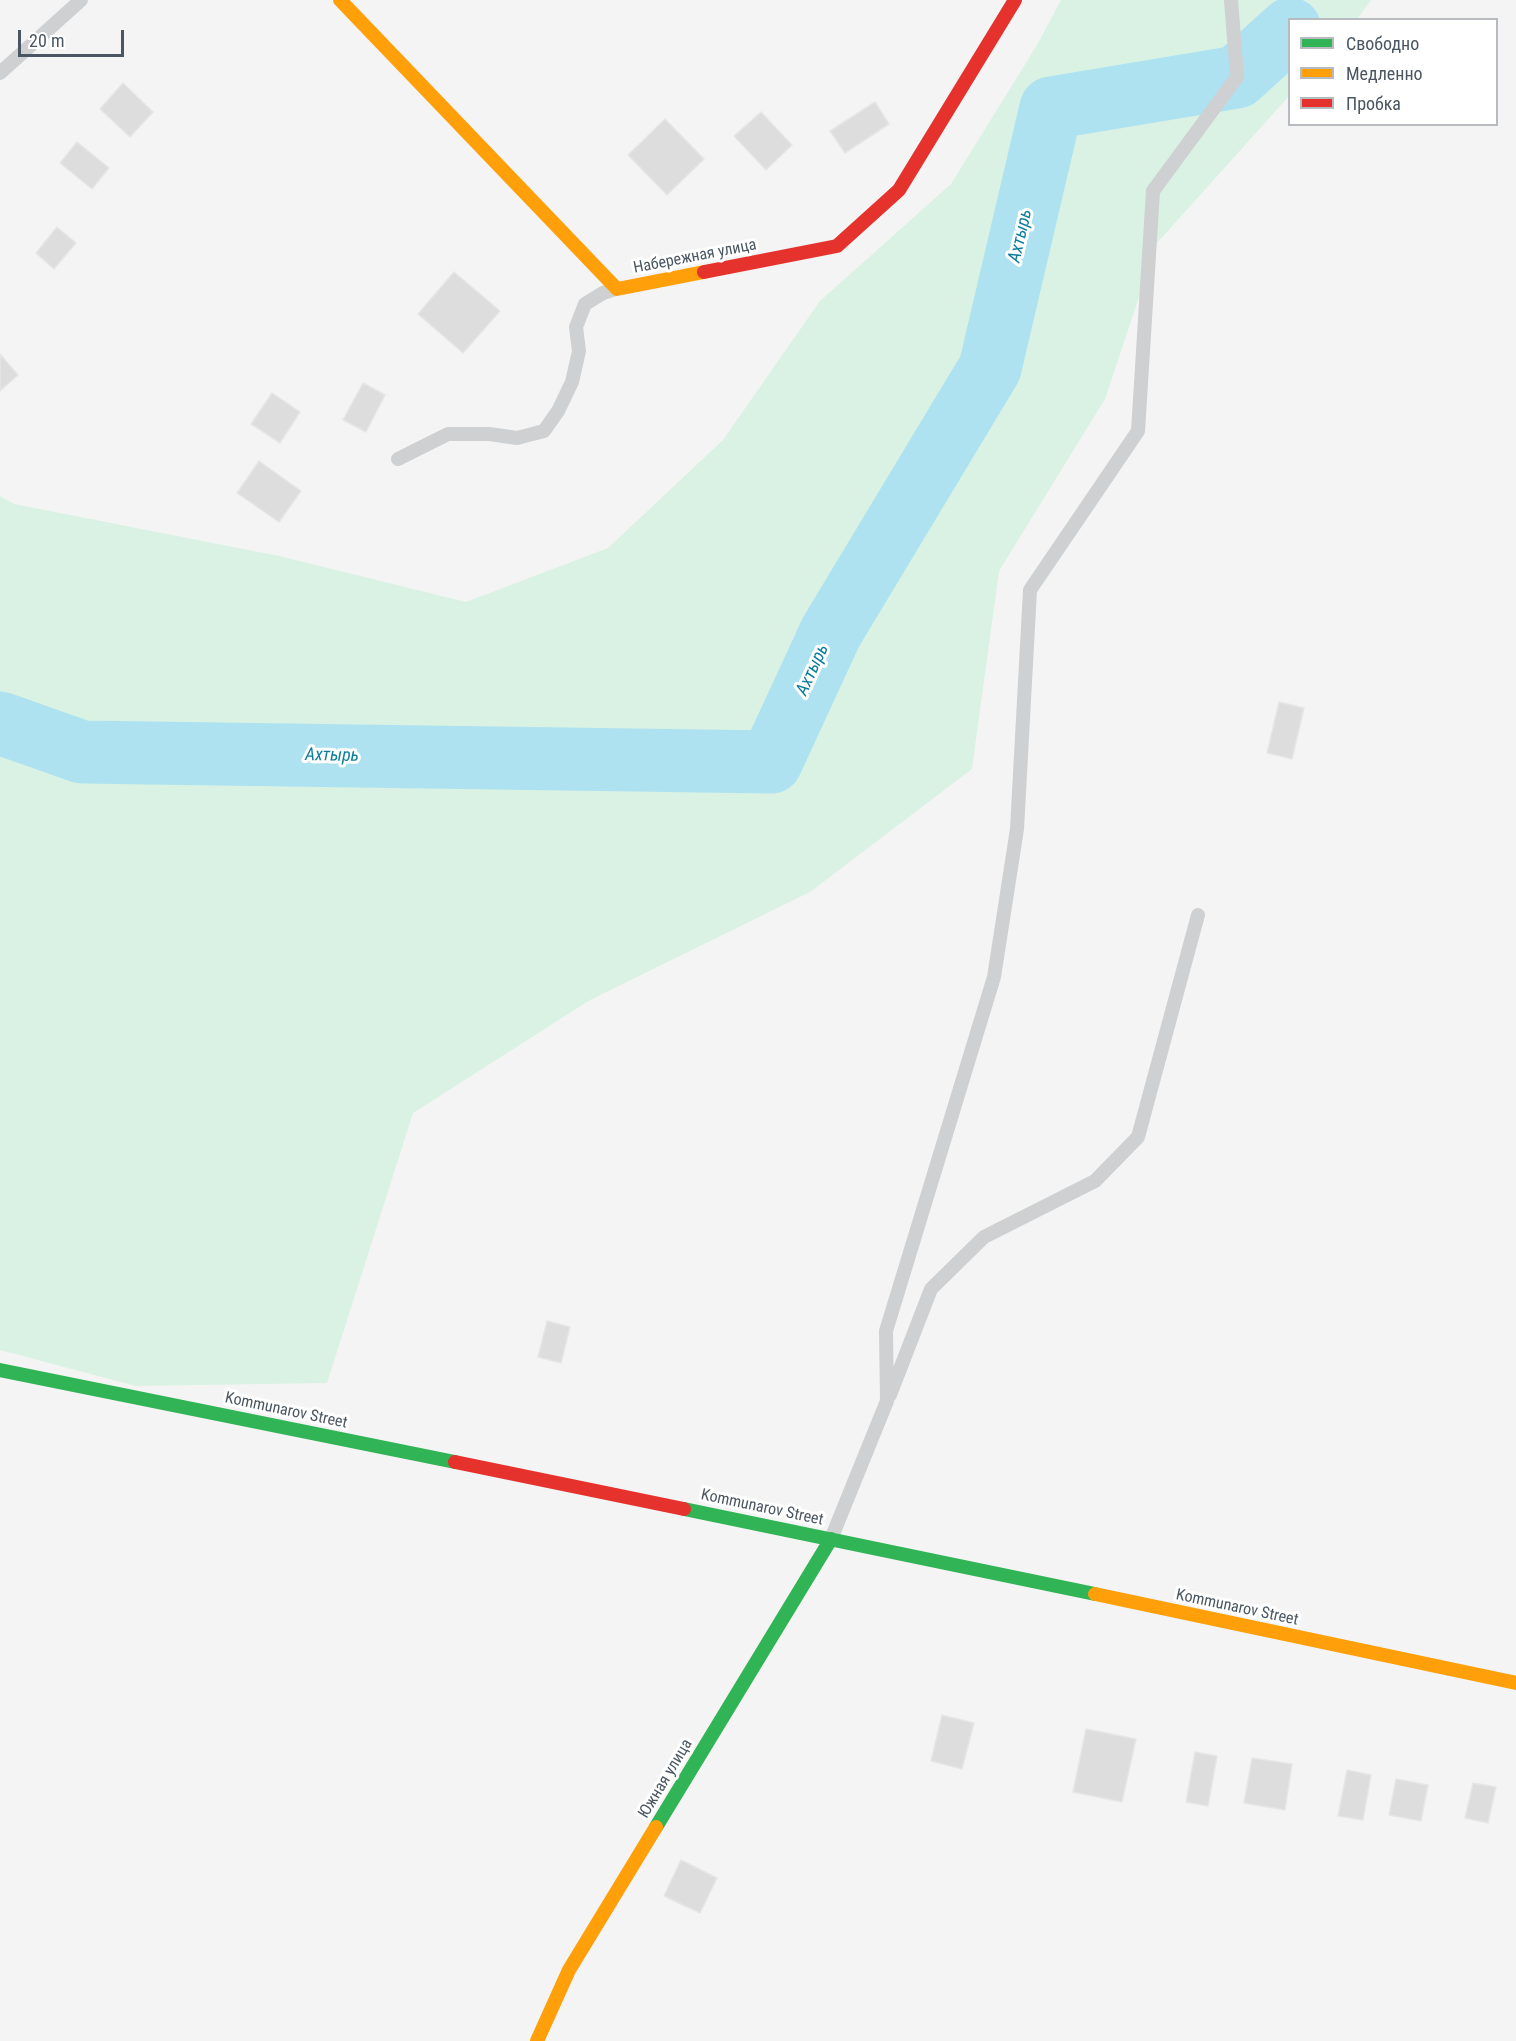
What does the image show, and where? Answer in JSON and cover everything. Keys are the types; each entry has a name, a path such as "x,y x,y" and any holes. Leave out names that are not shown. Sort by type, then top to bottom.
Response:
{"street":[{"name":"Набережная улица","path":"340,0 617,289 837,246 899,190 1015,0"},
{"name":"Kommunarov Street","path":"0,1370 831,1539 1516,1683"},
{"name":"Южная улица","path":"537,2041 568,1970 831,1539"}],"lane":[{"path":"0,73 81,0"},
{"path":"887,1401 886,1331 994,978 1017,829 1030,590 1138,431 1153,191 1237,77 1231,0"},
{"path":"398,459 448,434 489,434 517,438 544,431 558,411 572,382 579,351 576,327 585,304 603,293 617,289"},
{"path":"831,1539 931,1289 984,1238 1095,1181 1138,1137 1198,915"}],"green space":[{"path":"1061,0 1371,0 1358,18 1288,18 1288,97 1157,243 1105,399 999,571 972,769 810,892 590,1000 413,1113 327,1383 136,1386 0,1350 0,496 14,504 279,556 466,602 608,548 723,440 820,301 951,184 1037,45"}],"building":[{"path":"123,83 153,112 130,137 100,109"},
{"path":"875,102 889,124 845,153 830,131"},
{"path":"761,112 792,145 766,170 734,136"},
{"path":"665,119 704,159 667,195 628,155"},
{"path":"77,142 109,168 92,189 60,163"},
{"path":"57,227 76,243 54,269 36,253"},
{"path":"454,272 500,311 463,353 418,314"},
{"path":"0,354 18,375 0,391"},
{"path":"363,383 385,395 366,432 343,420"},
{"path":"272,393 300,412 280,443 251,424"},
{"path":"259,461 301,491 279,522 237,493"},
{"path":"1279,702 1304,708 1292,759 1267,753"},
{"path":"547,1321 570,1327 561,1363 538,1357"},
{"path":"942,1715 974,1723 962,1769 931,1761"},
{"path":"1086,1729 1136,1739 1122,1802 1073,1792"},
{"path":"1195,1752 1217,1756 1208,1806 1186,1802"},
{"path":"1252,1758 1292,1764 1285,1810 1244,1803"},
{"path":"1347,1770 1371,1775 1363,1820 1338,1816"},
{"path":"1396,1779 1428,1785 1421,1821 1389,1815"},
{"path":"1473,1783 1496,1787 1488,1823 1465,1818"},
{"path":"681,1860 717,1878 700,1913 664,1896"}],"waterway":[{"name":"Ахтырь","path":"0,723 82,752 771,762 831,632 990,368 1051,108 1237,77 1288,31"}],"traffic: fast":[{"path":"0,1370 455,1462"},
{"path":"684,1509 1095,1594"},
{"path":"656,1827 831,1539"}],"traffic: slow":[{"path":"340,0 617,289 704,272"},
{"path":"1095,1594 1516,1683"},
{"path":"537,2041 569,1970 656,1827"}],"traffic: jam":[{"path":"704,272 837,246 899,190 1015,0"},
{"path":"455,1462 684,1509"}]}
